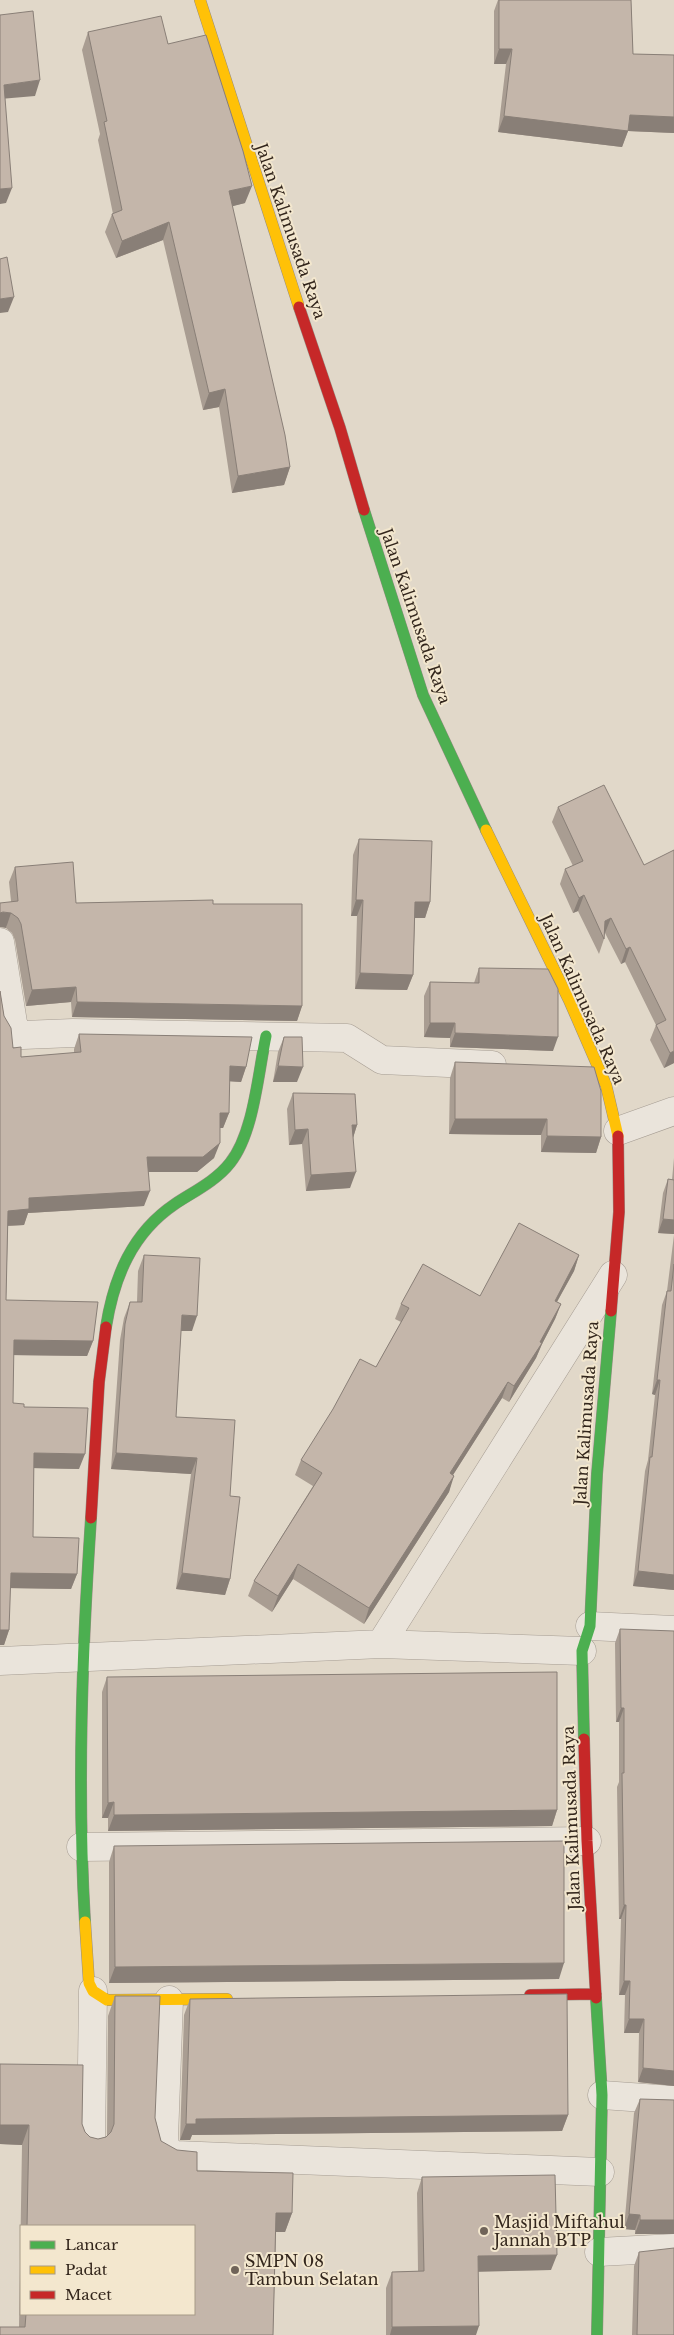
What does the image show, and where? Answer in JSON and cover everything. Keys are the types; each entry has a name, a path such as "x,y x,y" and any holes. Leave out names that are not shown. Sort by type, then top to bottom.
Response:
{"street":[{"name":"Jalan Kalimusada Raya","path":"200,0 251,163 340,428 383,575 423,695 477,812 569,1000 606,1085 618,1131 619,1212 597,1474 586,1638 587,1841 602,2095 597,2335"},
{"path":"0,942 14,1029 18,1034 347,1038 353,1040 374,1057 382,1060 521,1065"},
{"path":"91,2143 93,1991 89,1983 81,1847 82,1659 99,1382 104,1338 111,1298 128,1256 140,1234 158,1217 230,1164 242,1143 266,1036"},
{"path":"570,1067 599,1068"},
{"path":"618,1131 674,1112"},
{"path":"381,1644 613,1275"},
{"path":"0,1662 381,1644 586,1638 674,1630"},
{"path":"81,1847 587,1841"},
{"path":"93,1991 107,2000 239,1999"},
{"path":"516,1995 596,1994"},
{"path":"169,2000 164,2138 166,2151 176,2155 600,2172"},
{"path":"602,2095 674,2100"},
{"path":"599,2252 674,2248"}],"building":[{"path":"499,0 631,0 633,54 674,55 674,117 630,115 628,131 504,116 512,49 499,49"},
{"path":"33,11 40,80 4,85 12,188 0,189 0,15"},
{"path":"161,16 168,44 206,35 243,151 252,186 229,191 285,435 290,467 238,476 225,389 209,393 169,222 122,241 112,214 122,210 104,122 107,121 88,32"},
{"path":"7,257 14,297 0,299 0,259"},
{"path":"604,785 644,865 674,850 674,1051 670,1053 656,1025 666,1020 630,947 626,949 611,918 605,921 604,939 584,895 579,898 565,869 583,861 558,807"},
{"path":"359,839 432,841 430,902 415,902 413,975 360,973 363,900 356,900"},
{"path":"73,862 76,903 213,900 213,904 302,904 302,1006 77,1002 76,987 32,990 21,924 18,918 11,913 0,913 0,903 18,901 15,867"},
{"path":"479,968 548,969 558,989 558,1037 455,1033 455,1023 430,1023 430,982 479,983"},
{"path":"0,991 4,1016 11,1028 13,1048 21,1047 21,1057 81,1052 79,1034 252,1037 246,1067 230,1066 229,1113 220,1113 220,1143 203,1157 147,1157 150,1191 29,1198 29,1209 8,1211 6,1300 98,1302 93,1341 14,1340 13,1403 24,1404 24,1407 88,1408 85,1454 34,1453 33,1537 79,1538 77,1574 11,1573 9,1630 0,1630"},
{"path":"284,1037 302,1037 303,1067 278,1066"},
{"path":"455,1062 594,1067 601,1091 601,1137 547,1136 547,1119 455,1119"},
{"path":"293,1093 355,1094 357,1125 352,1125 356,1172 311,1175 308,1129 295,1130"},
{"path":"668,1179 674,1180 674,1220 663,1219"},
{"path":"519,1223 579,1255 555,1301 561,1304 540,1342 542,1343 514,1386 508,1382 450,1473 454,1476 369,1608 298,1564 278,1596 254,1581 322,1473 301,1460 333,1409 360,1359 376,1367 409,1308 401,1304 423,1264 480,1296"},
{"path":"144,1255 200,1258 197,1316 182,1315 176,1417 235,1420 230,1496 240,1497 230,1579 182,1573 197,1458 116,1453 125,1324 130,1302 142,1302"},
{"path":"674,1264 674,1575 638,1571 660,1380 657,1380 667,1291 671,1291"},
{"path":"620,1629 674,1631 674,2071 643,2068 644,2019 629,2019 630,1981 624,1981 626,1905 624,1905 622,1773 624,1773 624,1708 621,1708"},
{"path":"557,1672 557,1810 114,1815 114,1802 108,1803 107,1677"},
{"path":"564,1841 564,1963 115,1967 114,1846"},
{"path":"567,1994 568,2115 196,2119 196,2124 186,2124 190,1999"},
{"name":"SMPN 08 Tambun Selatan","path":"115,1996 160,1996 155,2118 161,2141 177,2150 197,2152 197,2171 293,2173 292,2213 276,2213 273,2335 0,2335 0,2327 25,2327 26,2315 195,2315 195,2225 27,2225 29,2125 0,2125 0,2064 83,2065 82,2124 85,2132 90,2137 98,2139 106,2137 111,2132 114,2124"},
{"path":"640,2099 674,2100 674,2220 640,2220 640,2215 629,2214"},
{"path":"555,2175 557,2255 478,2256 479,2326 392,2327 392,2272 424,2271 422,2177"},
{"path":"674,2248 674,2335 637,2335 639,2252"}],"traffic: fast":[{"path":"364,510 423,695 486,830"},
{"path":"106,1327 114,1291 127,1258 136,1242 160,1216 218,1175 230,1163 238,1150 250,1119 266,1036"},
{"path":"584,1739 582,1651 590,1626 597,1474 611,1311"},
{"path":"85,1922 81,1770 85,1619 91,1518"},
{"path":"596,1998 602,2095 597,2335"}],"traffic: slow":[{"path":"200,0 299,307"},
{"path":"486,830 569,1000 606,1085 618,1136"},
{"path":"85,1922 89,1983 93,1991 107,2000 227,1999"}],"traffic: jam":[{"path":"299,307 340,428 364,510"},
{"path":"611,1311 619,1212 618,1136"},
{"path":"91,1518 99,1382 106,1327"},
{"path":"584,1739 587,1841 596,1998"},
{"path":"530,1995 596,1994"}],"place":[{"name":"Masjid Miftahul Jannah BTP","path":"484,2231"},
{"name":"SMPN 08 Tambun Selatan","path":"235,2270"}]}
